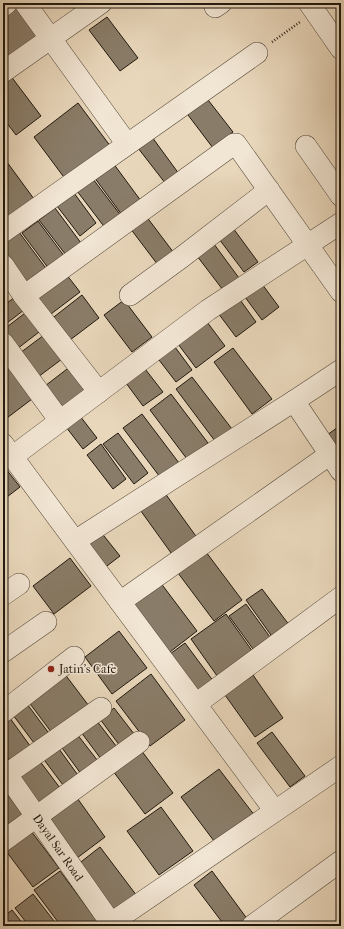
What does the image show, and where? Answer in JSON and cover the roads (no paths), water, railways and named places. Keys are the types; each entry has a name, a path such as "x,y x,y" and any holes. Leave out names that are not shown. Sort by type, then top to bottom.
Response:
{"street":[{"path":"3,6 7,3"},
{"path":"25,3 127,144"},
{"path":"3,72 101,3"},
{"path":"312,7 341,48"},
{"path":"3,232 257,53"},
{"path":"24,296 234,144 269,190 341,292"},
{"path":"306,146 341,196"},
{"path":"130,295 269,190"},
{"path":"275,811 8,450 60,421 208,310 341,222"},
{"path":"3,265 24,296 98,392"},
{"path":"3,343 60,421"},
{"path":"75,541 294,402 341,370"},
{"path":"120,602 335,463 294,402"},
{"path":"196,704 341,597"},
{"path":"3,652 46,622"},
{"path":"3,712 74,657"},
{"path":"5,772 101,708"},
{"path":"3,841 139,742"},
{"path":"111,925 341,766"},
{"name":"Dayal Sar Road","path":"5,772 111,925"},
{"path":"252,926 341,862"}],"place":[{"name":"Jatin's Cafe","path":"51,669"}]}
